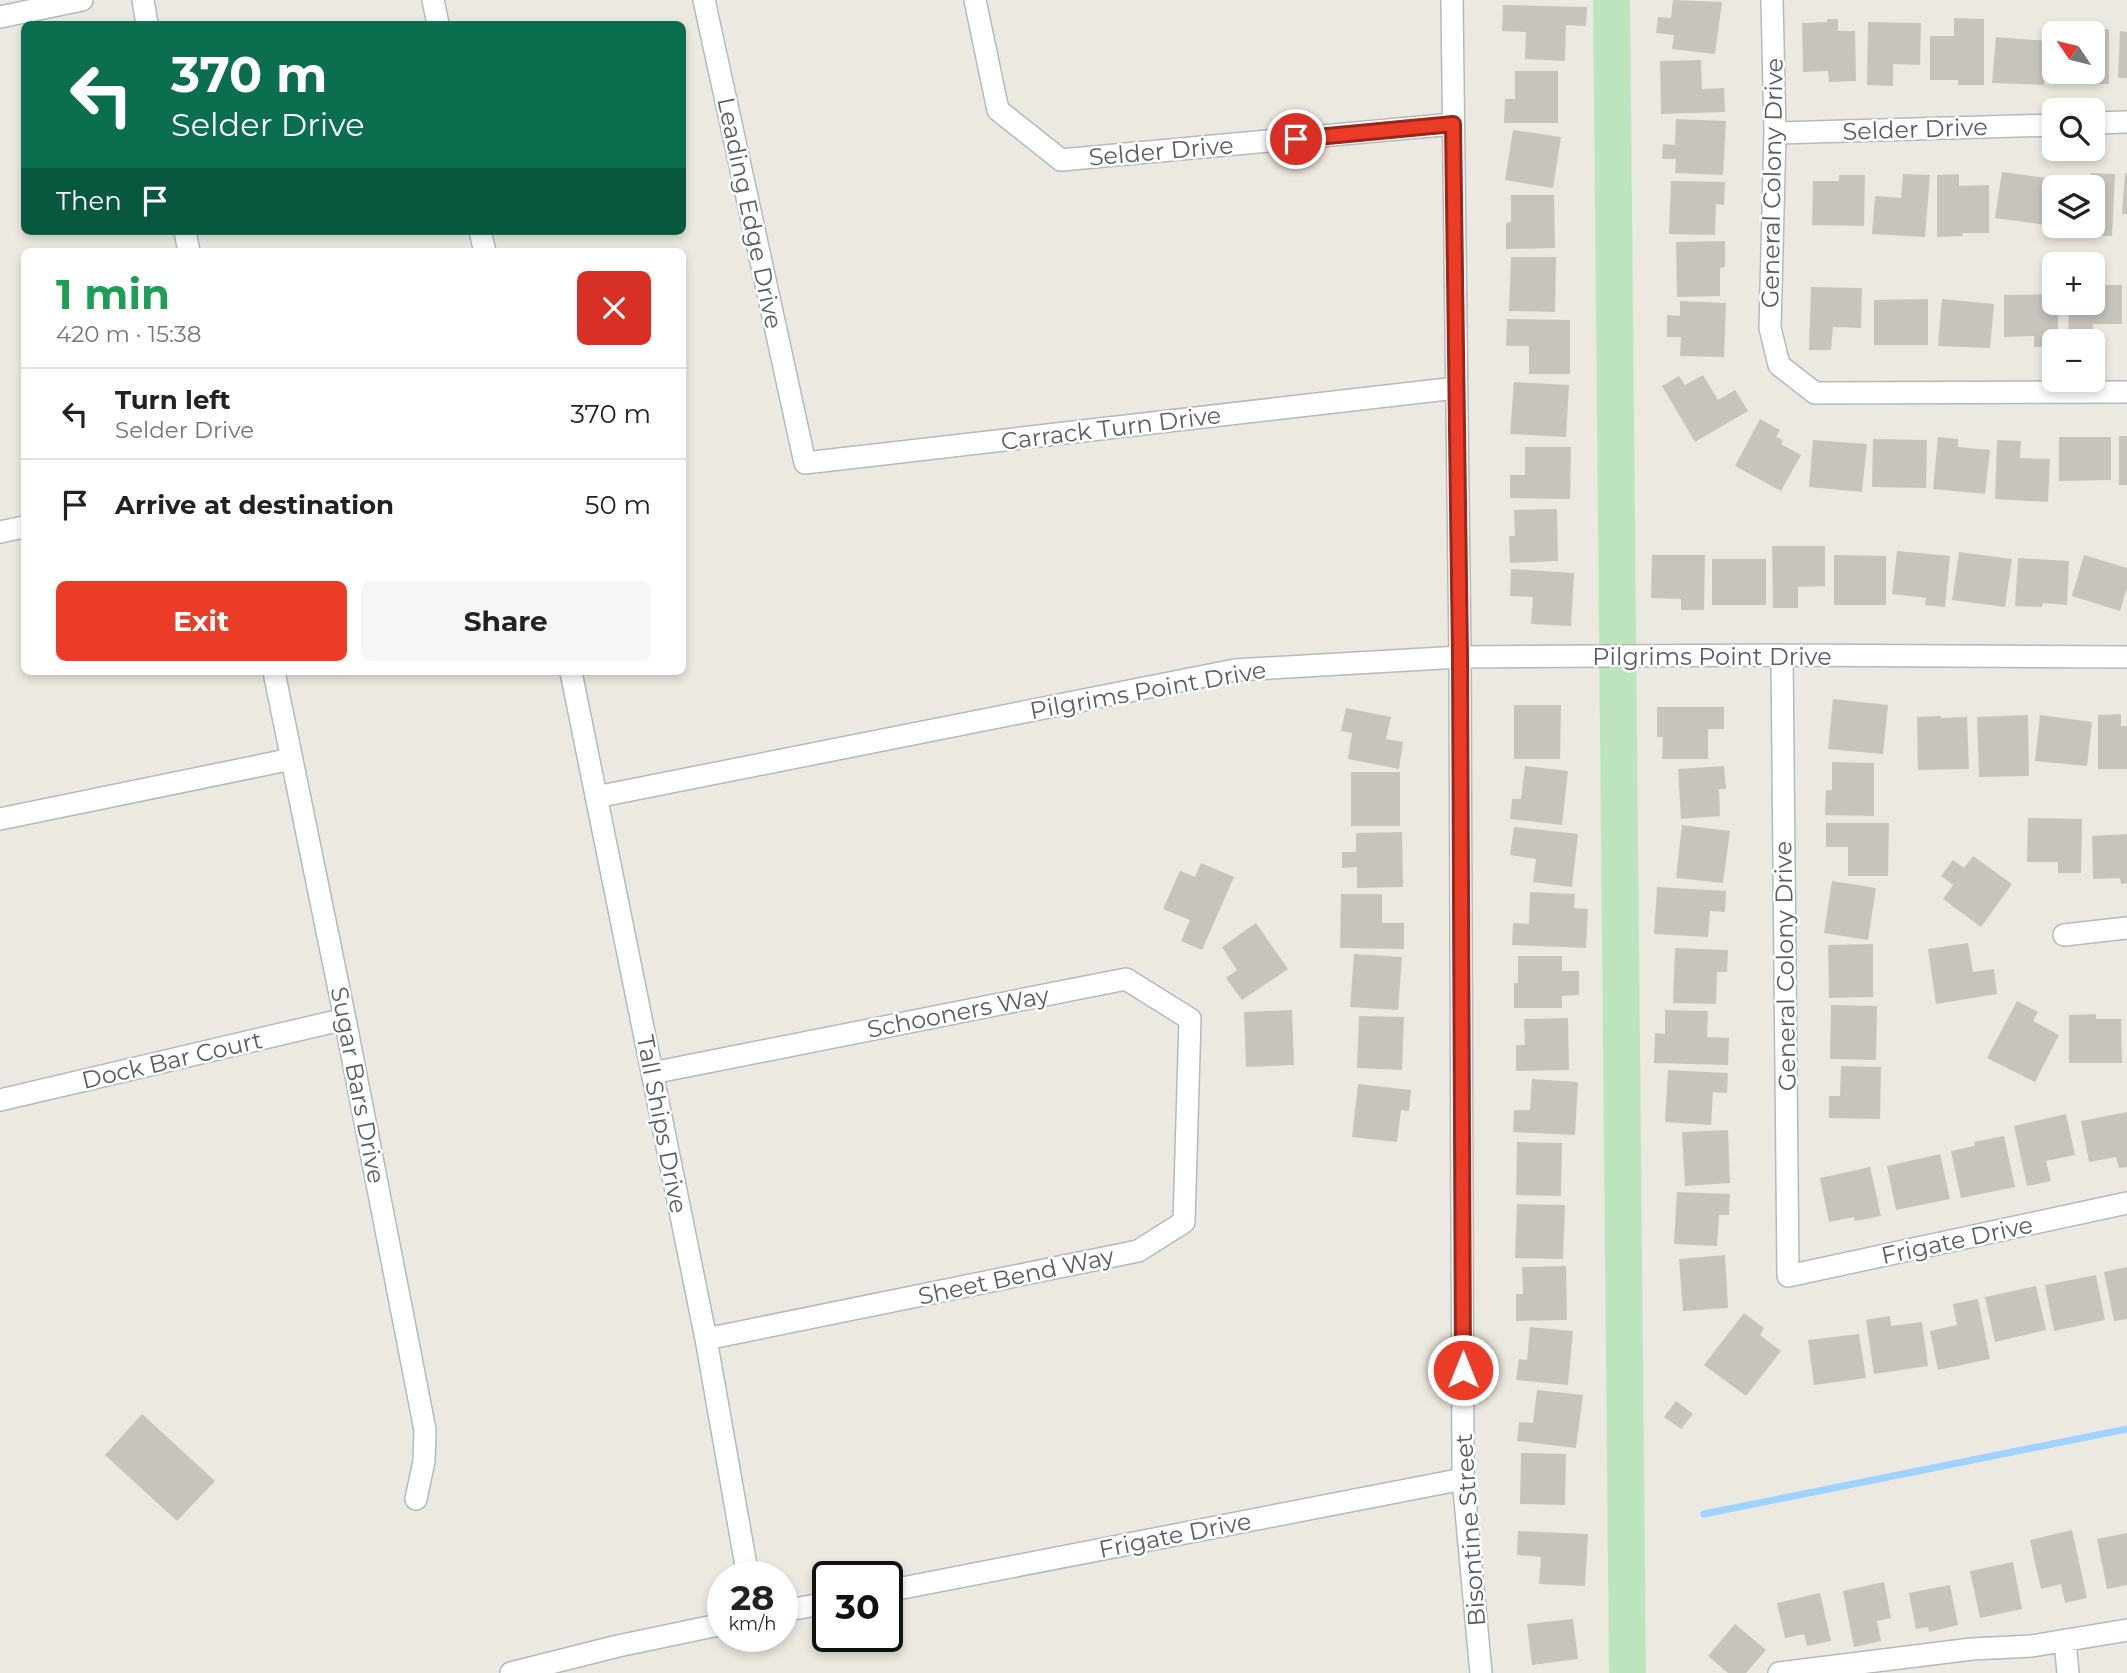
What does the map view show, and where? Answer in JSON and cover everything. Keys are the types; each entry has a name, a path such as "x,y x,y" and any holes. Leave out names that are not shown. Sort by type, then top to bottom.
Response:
{"street":[{"path":"143,0 146,21"},
{"path":"433,0 437,21"},
{"name":"Leading Edge Drive","path":"704,0 797,425"},
{"name":"Selder Drive","path":"975,0 998,110 1061,160 1453,124"},
{"name":"Bisontine Street","path":"1452,0 1460,657 1463,1479 1481,1673"},
{"name":"General Colony Drive","path":"1772,0 1775,133 1770,328 1779,365 1815,393 2127,392"},
{"path":"0,17 79,1"},
{"path":"2105,123 2127,122"},
{"name":"Selder Drive","path":"1775,133 2042,125"},
{"name":"Carrack Turn Drive","path":"797,425 805,463 1456,388"},
{"path":"0,532 21,528"},
{"name":"General Colony Drive","path":"1782,655 1788,1276"},
{"name":"Pilgrims Point Drive","path":"596,797 1235,670 1460,657 2127,657"},
{"name":"Sugar Bars Drive","path":"275,675 425,1430 425,1461 416,1499"},
{"name":"Tall Ships Drive","path":"572,675 706,1339 745,1561"},
{"path":"0,819 292,758"},
{"path":"2064,935 2127,928"},
{"name":"Schooners Way","path":"652,1073 1126,979 1190,1019 1188,1085"},
{"name":"Dock Bar Court","path":"0,1100 345,1019"},
{"name":"Sheet Bend Way","path":"706,1339 1138,1251 1184,1222 1188,1085"},
{"name":"Frigate Drive","path":"1788,1276 2127,1203"},
{"name":"Frigate Drive","path":"903,1588 1463,1479"},
{"path":"511,1673 707,1627"},
{"path":"1779,1673 1972,1649 2032,1646 2127,1630"},
{"path":"2066,1640 2068,1673"}],"green space":[{"path":"1593,0 1630,0 1646,1673 1609,1673"}],"building":[{"path":"1673,0 1722,2 1715,54 1672,49 1674,35 1656,33 1658,17 1671,18"},
{"path":"1503,5 1587,7 1586,26 1566,25 1565,61 1525,59 1526,32 1502,31"},
{"path":"1954,18 1984,19 1984,85 1958,85 1958,80 1930,80 1930,36 1954,36"},
{"path":"1827,19 1838,19 1838,31 1855,31 1856,81 1829,82 1828,71 1803,72 1802,23 1827,22"},
{"path":"1868,22 1921,23 1920,65 1893,64 1893,86 1867,85"},
{"path":"2105,29 2109,29 2109,84 2105,84"},
{"path":"2120,31 2127,32 2127,78 2118,78"},
{"path":"1996,37 2042,41 2044,85 1992,83"},
{"path":"1701,60 1702,89 1724,88 1725,112 1661,114 1660,61"},
{"path":"1515,71 1558,71 1558,123 1504,123 1505,99 1515,99"},
{"path":"1676,119 1726,121 1723,175 1675,173 1676,159 1662,159 1663,144 1675,145"},
{"path":"1513,130 1561,137 1553,188 1505,180"},
{"path":"2002,172 2042,177 2042,224 1995,218"},
{"path":"2125,173 2127,214 2122,214"},
{"path":"1903,174 1930,175 1925,237 1872,234 1875,196 1901,198"},
{"path":"1959,174 1959,186 1989,185 1989,233 1937,237 1937,175"},
{"path":"2115,174 2112,236 2105,236 2105,175 2091,175"},
{"path":"1839,175 1865,175 1864,226 1812,225 1813,181 1839,181"},
{"path":"1671,181 1725,182 1724,205 1716,204 1715,235 1669,234"},
{"path":"1511,195 1554,195 1555,248 1506,249 1506,223 1511,222"},
{"path":"1725,241 1725,267 1720,268 1720,296 1677,297 1676,242"},
{"path":"1511,257 1556,257 1555,312 1509,311"},
{"path":"2105,285 2122,285 2122,324 2093,324 2093,329 2068,329 2069,315 2105,315"},
{"path":"1811,287 1862,288 1861,328 1833,327 1831,350 1809,350"},
{"path":"2042,294 2042,315 2058,315 2058,329 2042,329 2042,347 2034,347 2034,336 2004,337 2004,295"},
{"path":"1928,299 1928,345 1874,345 1874,300"},
{"path":"1942,299 1994,304 1990,348 1938,346"},
{"path":"1680,301 1726,303 1724,357 1680,356 1681,337 1667,337 1667,315 1680,316"},
{"path":"1507,319 1570,320 1570,374 1529,374 1529,346 1506,346"},
{"path":"1703,375 1718,400 1735,390 1748,411 1695,442 1662,386 1679,376 1685,385"},
{"path":"1514,382 1569,385 1566,437 1510,434"},
{"path":"1760,419 1780,430 1776,437 1783,440 1781,444 1801,455 1781,491 1735,466"},
{"path":"2119,436 2127,436 2127,485 2119,485"},
{"path":"1938,437 1958,439 1958,447 1990,450 1985,494 1933,489"},
{"path":"2059,437 2111,437 2111,480 2059,481"},
{"path":"1873,439 1927,440 1926,488 1872,487"},
{"path":"1813,440 1867,444 1862,492 1809,487"},
{"path":"1997,440 2021,441 2020,458 2050,459 2048,502 1995,499"},
{"path":"1525,447 1571,447 1570,499 1510,498 1510,475 1525,475"},
{"path":"1557,509 1558,561 1510,563 1509,536 1515,536 1514,510"},
{"path":"1772,546 1825,546 1825,586 1798,587 1798,608 1773,608"},
{"path":"1897,551 1950,556 1945,607 1925,605 1926,598 1892,594"},
{"path":"1959,552 2012,559 2005,607 1952,600"},
{"path":"1652,555 1705,555 1704,610 1681,610 1681,599 1651,598"},
{"path":"1834,555 1886,556 1886,605 1834,605"},
{"path":"2084,555 2127,568 2127,588 2120,611 2072,596"},
{"path":"2018,558 2069,561 2067,605 2043,603 2042,607 2015,606"},
{"path":"1712,559 1766,559 1766,605 1712,605"},
{"path":"1511,569 1574,573 1571,626 1531,624 1533,597 1510,596"},
{"path":"1833,699 1888,705 1883,754 1828,749"},
{"path":"1514,705 1561,705 1560,759 1514,759"},
{"path":"1657,707 1724,707 1724,729 1708,729 1708,759 1662,759 1663,737 1657,737"},
{"path":"1346,708 1391,717 1386,739 1403,742 1399,769 1348,759 1352,733 1341,731"},
{"path":"2121,714 2121,726 2127,726 2127,769 2098,769 2098,715"},
{"path":"2028,715 2029,776 1979,777 1977,717"},
{"path":"2040,715 2092,722 2087,766 2035,761"},
{"path":"1917,717 1967,717 1969,769 1918,770"},
{"path":"1832,762 1874,763 1874,816 1825,815 1826,790 1832,790"},
{"path":"1525,766 1568,771 1562,825 1510,819 1512,799 1521,799"},
{"path":"1724,766 1726,789 1719,789 1720,816 1681,819 1678,769"},
{"path":"1351,772 1400,772 1400,826 1351,826"},
{"path":"2028,818 2082,819 2081,873 2058,873 2058,862 2027,862"},
{"path":"1826,823 1889,823 1888,876 1848,876 1848,847 1826,847"},
{"path":"1682,825 1730,831 1723,883 1676,878"},
{"path":"1514,827 1578,834 1572,887 1533,882 1536,859 1510,855"},
{"path":"1402,832 1403,887 1357,888 1357,867 1342,868 1342,852 1356,852 1356,833"},
{"path":"2127,834 2127,883 2121,884 2120,878 2093,879 2092,836"},
{"path":"1973,856 2012,884 1981,927 1943,899 1953,885 1941,876 1953,860 1964,868"},
{"path":"1201,863 1234,877 1202,950 1181,941 1190,920 1163,909 1180,871 1195,877"},
{"path":"1832,881 1876,888 1868,940 1824,933"},
{"path":"1657,887 1726,891 1725,912 1710,911 1708,937 1654,934"},
{"path":"1530,892 1575,894 1574,908 1588,909 1586,948 1512,945 1513,923 1529,924"},
{"path":"1341,894 1382,894 1382,923 1404,923 1404,949 1340,948"},
{"path":"1256,923 1288,969 1242,1000 1226,978 1237,970 1222,947"},
{"path":"1968,943 1973,972 1994,969 1997,994 1936,1004 1928,949"},
{"path":"1873,944 1873,997 1829,998 1828,945"},
{"path":"1675,948 1728,950 1727,972 1717,972 1716,1004 1673,1003"},
{"path":"1354,954 1402,957 1398,1010 1350,1007"},
{"path":"1518,956 1562,956 1562,971 1579,971 1579,995 1562,996 1562,1008 1514,1008"},
{"path":"2017,1001 2038,1012 2033,1021 2059,1035 2035,1082 1987,1058"},
{"path":"1831,1005 1877,1006 1876,1060 1830,1059"},
{"path":"1292,1010 1294,1065 1246,1067 1244,1012"},
{"path":"1665,1010 1708,1011 1707,1037 1729,1038 1728,1065 1654,1063 1655,1033 1665,1034"},
{"path":"2096,1014 2096,1019 2121,1019 2122,1063 2069,1063 2069,1015"},
{"path":"1359,1016 1404,1017 1402,1070 1357,1068"},
{"path":"1568,1018 1569,1070 1516,1071 1516,1045 1525,1045 1524,1019"},
{"path":"1841,1066 1881,1067 1880,1119 1829,1118 1829,1096 1840,1096"},
{"path":"1668,1070 1728,1073 1727,1093 1713,1092 1711,1125 1665,1122"},
{"path":"1532,1079 1578,1082 1575,1135 1513,1132 1514,1110 1530,1110"},
{"path":"1358,1084 1411,1090 1409,1111 1401,1110 1397,1142 1352,1137"},
{"path":"2127,1112 2127,1167 2119,1168 2116,1157 2089,1162 2081,1121"},
{"path":"2066,1114 2075,1155 2046,1161 2051,1181 2027,1186 2014,1126"},
{"path":"1728,1130 1730,1183 1685,1186 1682,1132"},
{"path":"2004,1136 2015,1187 1961,1198 1951,1151 1975,1146 1974,1142"},
{"path":"1517,1142 1562,1143 1561,1196 1516,1195"},
{"path":"1940,1154 1950,1199 1896,1210 1887,1166"},
{"path":"1870,1167 1881,1216 1855,1221 1854,1217 1829,1222 1820,1178"},
{"path":"1677,1192 1730,1194 1729,1215 1719,1215 1717,1246 1674,1244"},
{"path":"1517,1204 1565,1205 1563,1259 1515,1258"},
{"path":"1725,1255 1728,1308 1683,1311 1679,1259"},
{"path":"1566,1266 1567,1320 1516,1321 1516,1294 1523,1294 1522,1267"},
{"path":"2127,1267 2127,1319 2114,1321 2104,1272"},
{"path":"2096,1275 2105,1320 2054,1331 2045,1285"},
{"path":"2036,1286 2046,1330 1995,1342 1985,1297"},
{"path":"1978,1299 1990,1359 1938,1370 1930,1331 1957,1325 1953,1304"},
{"path":"1744,1313 1764,1328 1760,1335 1781,1351 1746,1396 1704,1365"},
{"path":"1890,1316 1891,1326 1922,1322 1928,1366 1874,1374 1866,1320"},
{"path":"1530,1327 1573,1331 1568,1385 1516,1380 1519,1359 1527,1360"},
{"path":"1859,1334 1866,1378 1814,1385 1808,1340"},
{"path":"1537,1390 1583,1395 1576,1448 1517,1441 1519,1422 1533,1423"},
{"path":"1676,1401 1693,1414 1681,1429 1664,1417"},
{"path":"142,1414 215,1481 177,1521 105,1455"},
{"path":"1521,1453 1566,1454 1565,1505 1520,1504"},
{"path":"2072,1530 2087,1598 2065,1603 2061,1584 2041,1589 2030,1540"},
{"path":"1518,1531 1588,1534 1585,1586 1539,1584 1541,1557 1517,1555"},
{"path":"2127,1533 2127,1585 2107,1589 2097,1539"},
{"path":"2013,1562 2022,1609 1980,1618 1970,1571"},
{"path":"1884,1582 1891,1618 1877,1621 1881,1641 1854,1647 1843,1591"},
{"path":"1950,1585 1958,1625 1929,1632 1928,1627 1916,1629 1909,1593"},
{"path":"1820,1593 1831,1641 1807,1646 1804,1634 1785,1638 1777,1603"},
{"path":"1573,1619 1578,1659 1532,1665 1527,1624"},
{"path":"1735,1624 1766,1650 1746,1673 1728,1673 1708,1656"}],"waterway":[{"path":"1704,1514 2127,1429"}],"route":[{"path":"1296,139 1453,124 1460,657 1463,1370"}]}
